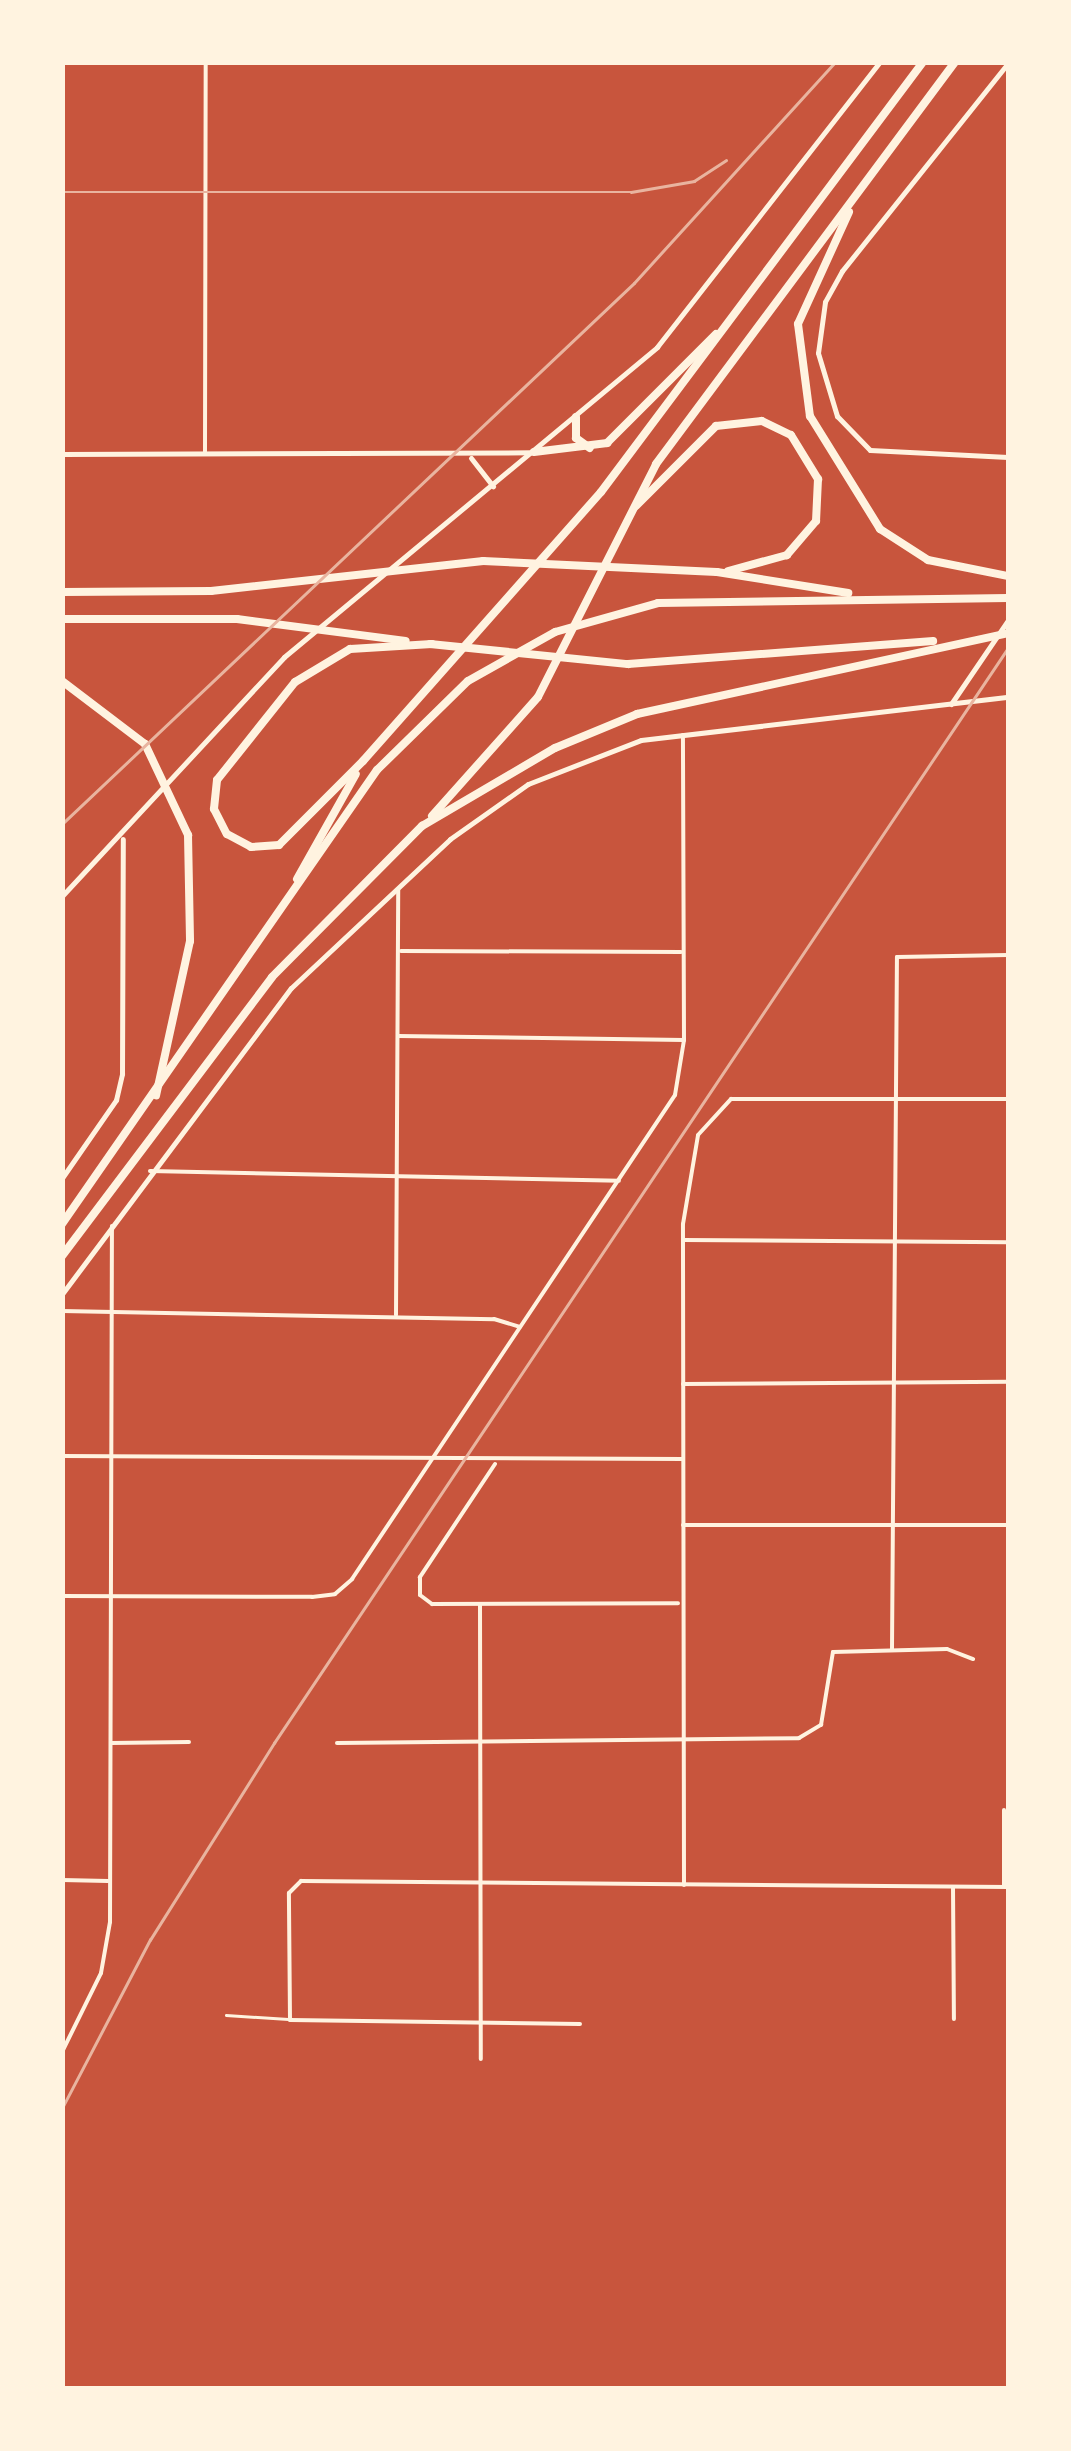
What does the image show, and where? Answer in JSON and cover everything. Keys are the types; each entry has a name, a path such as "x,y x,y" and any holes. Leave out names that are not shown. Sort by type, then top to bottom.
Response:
{"highway":[{"path":"432,644 365,646 329,658 239,743 214,789 217,819 242,845 279,845 364,761 601,492 923,62"},
{"path":"62,1256 272,977 422,826 538,698 623,520 698,403 955,62"},
{"path":"860,192 802,305 797,367 810,416 880,529 928,560 1008,576"},
{"path":"534,452 594,449 737,314"},
{"path":"576,417 576,438 594,449"},
{"path":"623,520 706,430 744,420 782,430 816,470 816,521 787,555 717,572"},
{"path":"62,592 252,588 483,561 717,572 872,597"},
{"path":"62,1224 155,1098 273,922 414,727 539,639 631,608 872,597 1008,598"},
{"path":"62,619 195,618 599,663 953,641 1008,633"},
{"path":"422,826 555,748 637,714 953,641"},
{"path":"62,681 113,712 155,757 182,812 190,941 155,1098"},
{"path":"273,922 364,761"}],"street":[{"path":"205,455 206,62"},
{"path":"62,896 123,838 254,686 576,417 710,289 880,62"},
{"path":"1008,63 842,271 826,302 818,353 837,416 870,450 1008,457"},
{"path":"62,454 470,458 534,452"},
{"path":"470,458 493,486"},
{"path":"950,705 1008,620"},
{"path":"62,1294 150,1171 292,988 398,885 548,772 614,745 1008,697"},
{"path":"62,1596 335,1594 434,1460 674,1096 684,1040 683,735"},
{"path":"64,1173 116,1100 123,838"},
{"path":"396,1317 400,1174 398,885"},
{"path":"399,952 681,952"},
{"path":"892,1649 893,1098 898,957 1008,955"},
{"path":"398,1036 684,1040"},
{"path":"684,1885 684,1740 678,1603 683,1459 683,1240 690,1154 709,1120 730,1099 1008,1100"},
{"path":"150,1171 619,1181"},
{"path":"62,2052 106,1956 118,1314 112,1226"},
{"path":"683,1240 1008,1242"},
{"path":"62,1311 396,1317 520,1327"},
{"path":"682,1384 1008,1382"},
{"path":"62,1456 496,1463 683,1459"},
{"path":"496,1463 420,1577 420,1596 432,1604 678,1603"},
{"path":"682,1524 1008,1525"},
{"path":"480,1605 481,2059"},
{"path":"337,1743 799,1738 824,1714 833,1652 892,1649 973,1659"},
{"path":"111,1743 189,1742"},
{"path":"580,2024 290,2020 292,1887 481,1883 1006,1887 1004,1810"},
{"path":"62,1880 108,1881"},
{"path":"952,1887 954,2019"}],"lane":[{"path":"226,2015 290,2020"}],"railway":[{"path":"62,824 634,283 835,62"},
{"path":"62,192 631,192 694,181 726,160"},
{"path":"62,2108 150,1940 274,1743 1008,648"}]}
